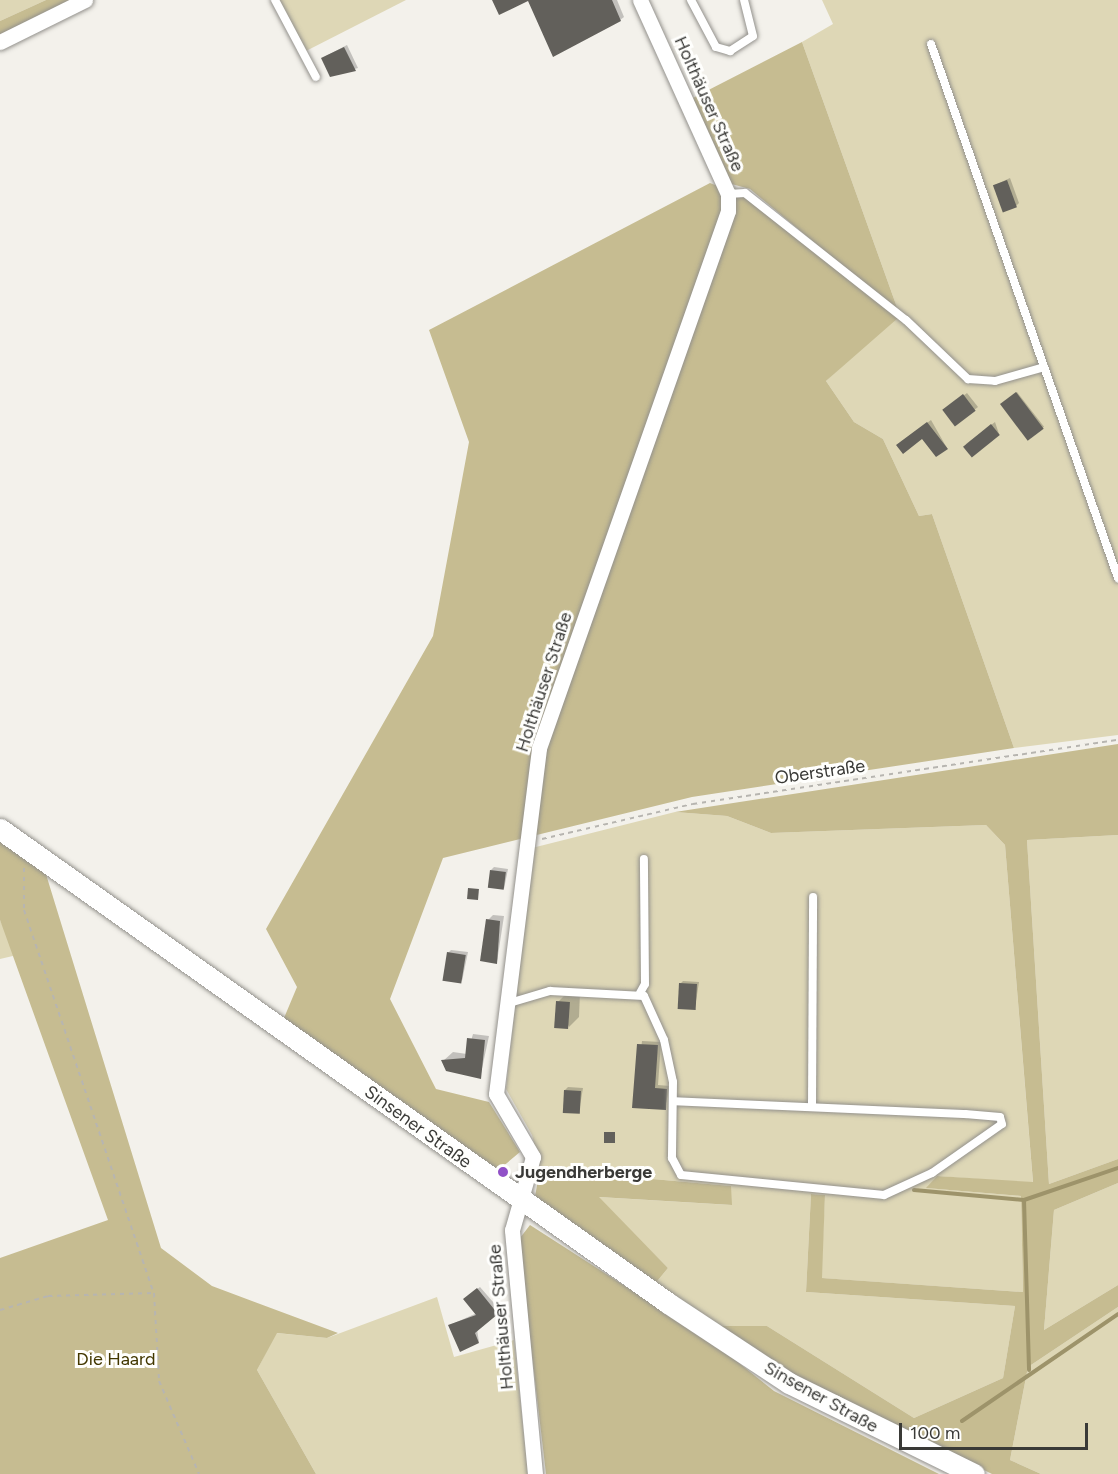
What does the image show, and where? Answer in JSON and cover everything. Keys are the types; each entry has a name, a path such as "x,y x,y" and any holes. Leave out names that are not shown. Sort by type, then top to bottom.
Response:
{"main road":[{"name":"Sinsener Straße","path":"0,829 520,1200 789,1383 974,1474"}],"street":[{"path":"0,42 85,0"},
{"name":"Holthäuser Straße","path":"536,1474 514,1254 520,1200 532,1157 496,1094 539,748 728,211 728,194 640,0"}],"lane":[{"path":"274,0 316,77"},
{"path":"691,0 716,47 730,51 753,36 744,0"},
{"path":"931,44 1118,578"},
{"path":"728,194 745,193 906,320 968,379 995,381 1044,367"},
{"path":"640,993 645,984 644,859"},
{"path":"812,1106 813,897"},
{"path":"506,1004 550,991 640,993"},
{"path":"640,993 664,1040 673,1101 672,1158 681,1175 884,1195 932,1173 1002,1124 1000,1117 673,1101"}],"path":[{"name":"Oberstraße","path":"528,842 693,804 1118,740"},
{"path":"32,852 20,885 24,910 154,1293 159,1381 199,1474"},
{"path":"0,1310 48,1296 154,1293"}],"shaded area":[{"path":"0,0 46,0 0,21"},
{"path":"279,0 406,0 306,51"},
{"path":"822,0 1118,0 1118,735 1014,748 932,514 919,516 883,439 854,422 826,381 899,313 802,42 833,24"},
{"path":"675,812 727,816 771,833 986,825 1005,845 1033,1183 937,1176 927,1188 1021,1196 1023,1292 821,1278 825,1195 811,1194 806,1292 1015,1306 1003,1378 914,1418 767,1326 719,1326 654,1285 668,1268 598,1197 731,1205 731,1186 540,1169 532,1135 506,1089 532,848"},
{"path":"1118,835 1118,1159 1049,1184 1027,840"},
{"path":"0,920 17,955 0,959"},
{"path":"1118,1183 1118,1285 1044,1330 1054,1210"},
{"path":"437,1297 454,1357 514,1340 528,1474 316,1474 257,1370 276,1333 327,1338"},
{"path":"1118,1307 1118,1474 1041,1474 1010,1460 1028,1367"}],"green space":[{"path":"46,0 81,0 0,40 0,21"},
{"path":"802,42 899,313 750,189 724,182 689,100"},
{"path":"710,183 743,196 898,318 826,381 854,422 883,439 919,516 932,514 1014,748 692,797 443,858 390,999 436,1089 489,1102 520,1152 495,1173 284,1018 297,987 266,929 433,636 469,442 429,330"},
{"path":"1118,744 1118,835 1027,840 1049,1184 1118,1159 1118,1183 1054,1210 1044,1330 1118,1285 1118,1307 1028,1367 1010,1460 1041,1474 992,1474 791,1374 719,1326 767,1326 914,1418 1003,1378 1015,1306 806,1292 811,1194 825,1195 822,1278 1023,1292 1021,1196 926,1188 937,1176 1033,1182 1005,845 986,825 771,833 727,816 675,812"},
{"name":"Die Haard","path":"0,838 45,871 161,1248 212,1286 338,1333 327,1338 277,1333 257,1370 316,1474 0,1474 0,1258 108,1220 0,920"},
{"path":"540,1169 731,1186 732,1205 599,1197 668,1268 654,1285 534,1202"},
{"path":"530,1225 715,1344 774,1391 939,1474 546,1474 520,1253 520,1238"}],"building":[{"path":"492,0 612,0 621,21 553,57 528,1 499,15"},
{"path":"344,47 356,71 330,77 321,58"},
{"path":"1007,180 1017,207 1003,212 993,185"},
{"path":"1016,392 1044,429 1028,441 1000,404"},
{"path":"963,394 976,411 955,426 942,410"},
{"path":"927,422 948,449 936,457 922,439 903,454 896,445"},
{"path":"991,424 1000,435 972,458 963,447"},
{"path":"490,870 506,872 504,890 488,888"},
{"path":"468,888 479,889 478,900 467,899"},
{"path":"486,919 500,921 497,964 480,961"},
{"path":"447,952 466,955 461,984 442,981"},
{"path":"679,983 697,984 696,1010 678,1009"},
{"path":"556,1001 570,1002 568,1029 554,1028"},
{"path":"467,1038 485,1040 481,1079 446,1071 441,1060 465,1058"},
{"path":"637,1044 658,1045 655,1088 667,1089 666,1110 632,1108"},
{"path":"564,1090 581,1091 580,1114 563,1113"},
{"path":"604,1132 615,1132 615,1143 604,1143"},
{"path":"477,1288 498,1314 475,1333 479,1343 460,1352 448,1325 476,1315 463,1299"}],"waterway":[{"path":"914,1190 1024,1200 1118,1168"},
{"path":"1024,1200 1029,1370"},
{"path":"962,1421 1118,1314"}],"place":[{"name":"Jugendherberge","path":"503,1172"}]}
